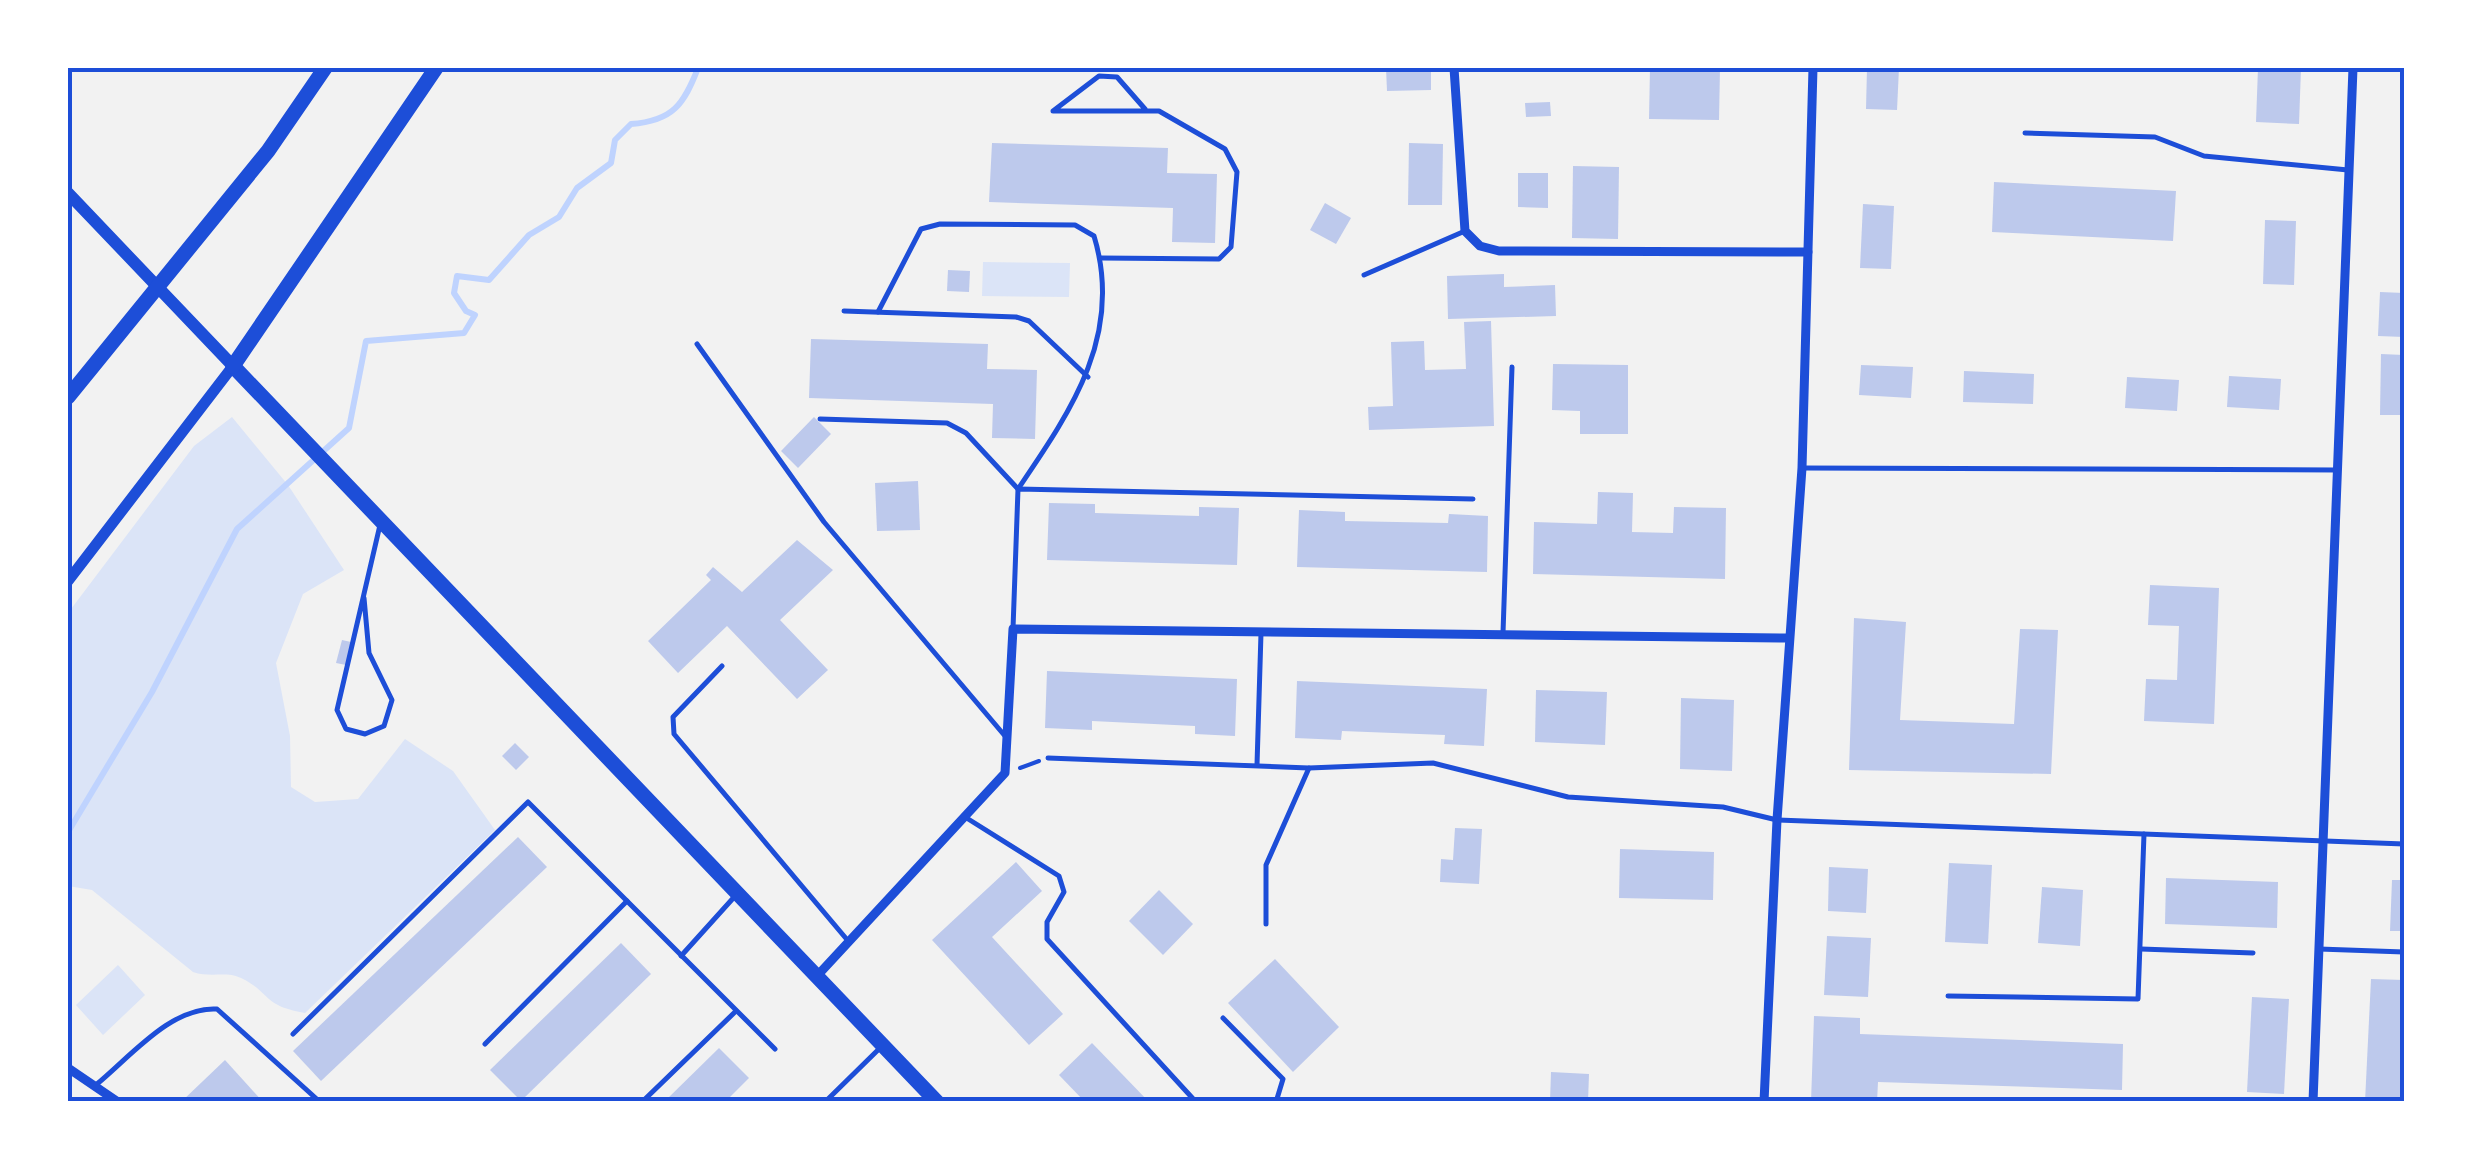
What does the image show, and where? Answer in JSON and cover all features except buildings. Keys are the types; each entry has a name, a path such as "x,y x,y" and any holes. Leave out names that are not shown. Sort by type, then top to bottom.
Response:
{"main road":[{"path":"68,397 268,151 325,68"},
{"path":"304,100 333,68"},
{"path":"232,366 436,68"},
{"path":"68,193 382,517 937,1102"}],"street":[{"path":"1454,68 1465,231 1480,246 1498,251 1808,252"},
{"path":"1764,1102 1777,820 1802,468 1813,68"},
{"path":"2313,1102 2353,68"},
{"path":"68,581 232,366"},
{"path":"818,976 1005,773 1013,629 1788,638"},
{"path":"68,1068 97,1084 118,1102"}],"lane":[{"path":"1100,258 1219,260 1231,247 1237,172 1225,149 1159,111 1052,111 1100,76 1116,77 1145,108"},
{"path":"2025,133 2155,137 2204,156 2348,170"},
{"path":"878,312 921,228 940,224 1075,225 1094,236 1100,258 1099,333 1088,377 1066,418 1018,489 1013,629"},
{"path":"1364,276 1465,231"},
{"path":"844,311 1016,316 1029,321 1088,377"},
{"path":"697,344 824,522 1007,739"},
{"path":"1503,633 1512,367"},
{"path":"820,418 947,423 966,433 1018,489 1474,499"},
{"path":"1802,468 2336,470"},
{"path":"364,598 369,653 392,700 384,726 365,734 346,729 338,710 382,517"},
{"path":"1257,764 1262,630"},
{"path":"722,666 672,716 674,734 849,942"},
{"path":"1048,758 1309,768 1433,763 1568,797 1723,807 1777,820 2404,844"},
{"path":"1266,924 1266,865 1309,768"},
{"path":"292,1034 528,802 775,1049"},
{"path":"964,817 1059,876 1064,892 1047,922 1047,939 1196,1102"},
{"path":"1948,996 2138,999 2144,834"},
{"path":"681,956 738,893"},
{"path":"485,1044 627,901"},
{"path":"2140,948 2253,953"},
{"path":"2319,949 2404,952"},
{"path":"97,1084 174,1020 195,1008 217,1009 320,1102"},
{"path":"642,1102 736,1011"},
{"path":"1222,1018 1283,1079 1276,1102"},
{"path":"826,1102 883,1045"}],"path":[{"path":"1005,773 1048,758"}],"shaded area":[{"path":"983,262 1070,263 1069,297 982,296"},
{"path":"232,417 288,485 344,570 303,594 276,663 290,736 291,787 315,802 358,799 405,739 453,771 495,830 305,1013 281,1006 236,976 193,972 92,890 68,886 68,613 194,446"},
{"path":"118,965 145,995 103,1035 76,1005"}],"waterway":[{"path":"68,832 152,692 237,529 349,428 366,341 464,333 475,315 466,311 454,293 457,276 489,280 529,235 559,217 577,188 611,163 615,140 631,124 657,119 682,101 698,68"}]}
